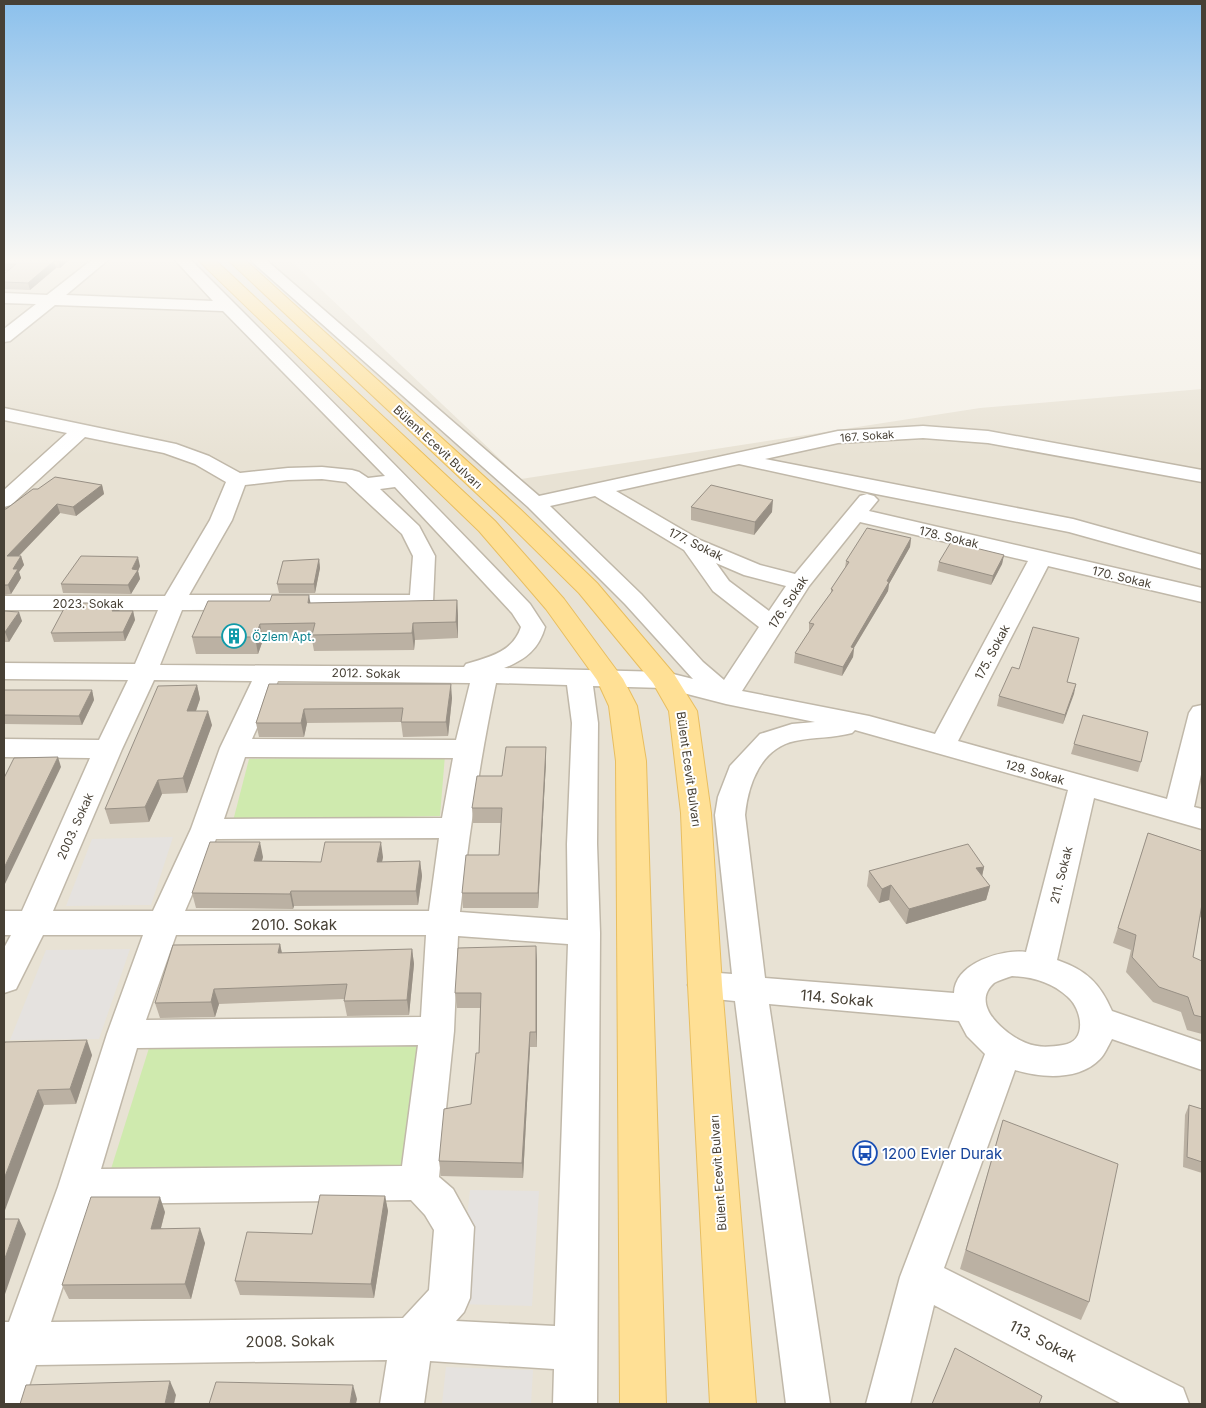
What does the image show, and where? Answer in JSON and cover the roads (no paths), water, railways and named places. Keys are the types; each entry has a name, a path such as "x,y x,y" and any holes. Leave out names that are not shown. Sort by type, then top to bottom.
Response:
{"main road":[{"name":"Bülent Ecevit Bulvarı","path":"274,325 487,526 555,604 595,678 623,706 631,761 643,1404"},
{"name":"Bülent Ecevit Bulvarı","path":"306,325 504,507 581,582 665,680 683,711 696,813 705,985 733,1404"}],"street":[{"path":"4,337 19,325"},
{"path":"246,325 400,480 522,609 533,627 531,638 519,651 472,675 468,749 455,828 443,923 437,1031 419,1183"},
{"path":"331,325 535,503 633,599 694,667 726,696"},
{"path":"4,414 169,448 202,460 237,480 288,474 322,473 352,476 364,485 410,531 424,556 421,602 173,602"},
{"path":"4,501 81,430"},
{"name":"167. Sokak","path":"535,503 838,437 923,432 988,437 1202,476"},
{"path":"739,459 1073,526 1202,562"},
{"path":"145,671 173,602 221,520 237,480"},
{"path":"364,485 400,480"},
{"path":"857,515 876,488"},
{"name":"177. Sokak","path":"599,490 692,545 752,570 800,583"},
{"name":"178. Sokak","path":"857,515 1041,558"},
{"name":"176. Sokak","path":"726,696 800,583 857,515"},
{"path":"692,545 722,586 772,625"},
{"name":"170. Sokak","path":"1041,558 1202,596"},
{"name":"175. Sokak","path":"942,746 1041,558"},
{"name":"2023. Sokak","path":"4,603 173,602"},
{"name":"2012. Sokak","path":"4,671 269,672 665,680 726,696 868,724"},
{"name":"2003. Sokak","path":"4,980 18,924 108,749 145,671"},
{"path":"4,1396 12,1344 77,1188 124,1034 163,924 206,829 234,748 269,672"},
{"path":"575,1404 584,933 582,844 584,723 595,678"},
{"path":"1190,815 1202,713"},
{"path":"808,1404 750,991 730,815 732,797 744,766 770,740 792,733 868,724"},
{"name":"129. Sokak","path":"868,724 1190,815"},
{"path":"4,748 108,749"},
{"path":"234,748 468,749"},
{"name":"211. Sokak","path":"1038,966 1083,785"},
{"path":"696,813 730,815"},
{"path":"206,829 455,828"},
{"name":"2010. Sokak","path":"18,924 443,923 584,933"},
{"path":"1010,963 1038,966 1060,974 1078,986 1091,1002 1098,1020 1097,1031 1094,1041 1087,1050 1076,1057 1049,1063 1019,1057 1004,1050 981,1031 970,1008 969,997 972,986 986,970 1010,963"},
{"name":"114. Sokak","path":"705,985 750,991 970,1008"},
{"path":"1098,1020 1202,1056"},
{"path":"124,1034 437,1031"},
{"path":"888,1404 920,1277 1004,1050"},
{"path":"77,1188 419,1183 439,1202 454,1227 449,1298 412,1339 402,1404"},
{"name":"113. Sokak","path":"920,1277 1167,1404"},
{"name":"2008. Sokak","path":"12,1344 412,1339 576,1349"}],"place":[{"name":"Özlem Apt.","path":"234,636"},
{"name":"1200 Evler Durak","path":"865,1153"}]}
